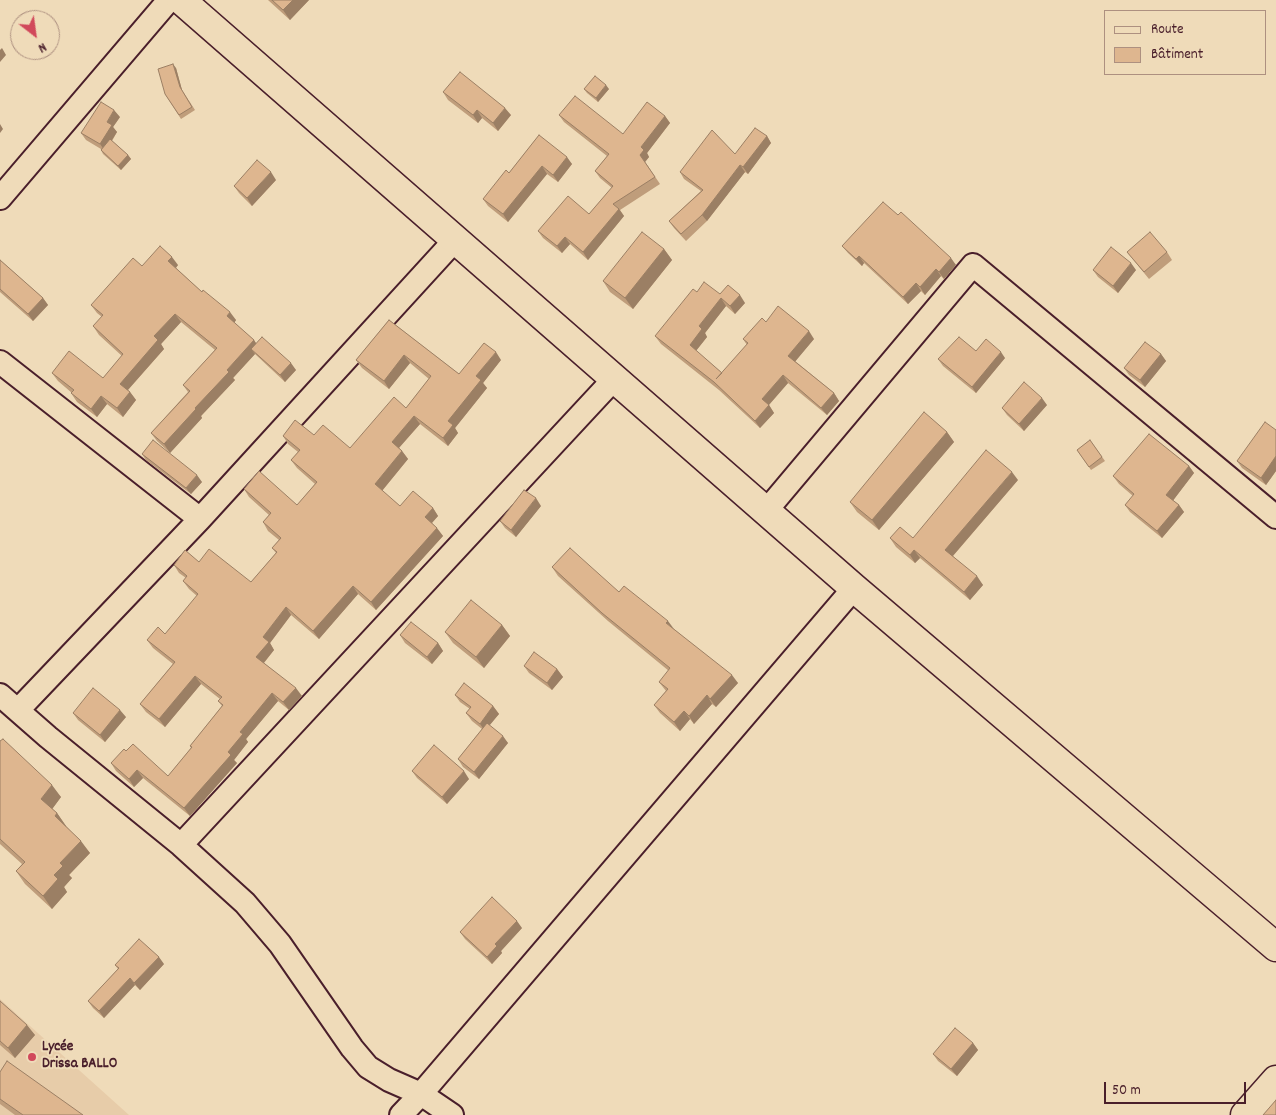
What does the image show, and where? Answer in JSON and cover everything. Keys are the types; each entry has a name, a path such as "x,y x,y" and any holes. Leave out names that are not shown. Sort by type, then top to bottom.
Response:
{"street":[{"path":"0,198 169,0"},
{"path":"181,0 766,512 1276,947"},
{"path":"18,710 200,519 455,240"},
{"path":"766,512 973,265 1276,517"},
{"path":"0,362 200,519"},
{"path":"181,845 614,378"},
{"path":"401,1115 854,588"},
{"path":"0,695 48,737 181,845 245,903 280,944 352,1048 368,1067 389,1080 421,1094 452,1115"},
{"path":"1245,1115 1276,1080"}],"shaded area":[{"name":"Lycée Drissa BALLO","path":"0,999 129,1115 0,1115"}],"building":[{"path":"272,0 293,0 283,10"},
{"path":"173,64 180,87 192,107 179,115 165,94 158,69"},
{"path":"460,72 505,108 493,123 477,110 473,115 443,92"},
{"path":"595,76 606,85 596,98 584,89"},
{"path":"575,96 623,134 647,102 665,116 641,147 644,150 640,155 655,177 613,204 619,209 583,252 565,237 557,246 538,231 568,196 589,214 613,186 595,171 609,154 559,115"},
{"path":"101,102 114,110 107,122 112,125 100,144 81,133"},
{"path":"755,128 767,136 743,167 740,165 702,215 681,234 669,221 703,190 680,172 712,130 735,154"},
{"path":"539,135 567,157 553,175 542,166 503,214 483,199 506,170 509,173"},
{"path":"110,139 128,155 118,166 101,150"},
{"path":"257,160 271,172 247,198 234,186"},
{"path":"883,202 898,215 901,212 951,258 939,272 936,269 920,287 916,283 903,297 859,256 856,259 842,246"},
{"path":"642,232 664,249 625,298 603,281"},
{"path":"1150,232 1167,252 1144,272 1127,252"},
{"path":"160,246 172,257 168,261 202,292 203,290 230,312 227,316 254,340 227,370 229,372 164,444 151,433 190,391 183,385 217,348 175,314 154,336 158,340 120,384 130,392 117,408 101,396 91,409 71,393 74,390 52,373 69,351 103,378 123,354 93,326 103,315 91,305 133,258 142,266"},
{"path":"1111,247 1131,263 1113,286 1093,270"},
{"path":"0,260 43,298 28,314 0,289"},
{"path":"704,282 720,294 728,285 740,295 730,306 721,298 699,326 702,329 690,345 722,373 748,343 743,339 762,318 766,322 778,306 809,331 788,356 834,393 821,408 783,375 762,399 769,405 755,421 714,382 655,336 693,289 697,292"},
{"path":"389,320 459,374 484,343 496,352 476,376 481,380 448,421 453,425 443,438 414,416 392,442 402,451 375,484 400,506 413,491 433,508 425,517 437,528 371,602 353,586 313,631 286,607 263,637 269,642 256,657 296,688 283,702 272,693 240,732 243,734 228,752 231,755 184,808 137,770 129,779 111,763 124,749 126,751 133,744 168,776 223,705 218,701 222,697 195,676 159,719 140,704 175,662 147,640 158,627 165,634 198,594 183,581 187,576 174,565 185,550 199,562 209,549 251,582 277,552 272,548 281,538 263,522 271,513 244,489 259,471 297,505 317,482 291,460 300,450 283,436 295,420 314,435 323,425 350,448 394,397 406,408 431,376 404,355 384,381 356,360"},
{"path":"262,337 291,363 280,375 251,349"},
{"path":"959,337 976,351 986,339 1001,352 972,387 938,359"},
{"path":"1145,342 1161,354 1140,380 1124,368"},
{"path":"1024,382 1042,398 1019,424 1002,408"},
{"path":"924,412 947,432 872,520 850,502"},
{"path":"1265,422 1276,430 1276,456 1261,478 1237,461"},
{"path":"1149,434 1189,466 1166,495 1179,505 1157,531 1125,505 1134,494 1113,476"},
{"path":"153,440 197,475 186,488 142,454"},
{"path":"1090,440 1102,457 1089,467 1077,450"},
{"path":"986,450 1012,472 945,550 977,576 964,592 914,550 910,555 890,538 900,527 913,538"},
{"path":"524,490 536,498 511,530 500,521"},
{"path":"570,548 619,592 624,586 668,621 666,623 732,675 710,699 707,695 689,716 684,711 674,722 654,705 668,689 659,682 670,668 602,613 552,567"},
{"path":"471,600 502,625 476,657 445,632"},
{"path":"411,622 438,643 427,657 400,635"},
{"path":"534,652 557,669 547,683 524,666"},
{"path":"464,683 493,706 480,724 466,713 471,707 455,695"},
{"path":"93,688 120,710 100,735 73,713"},
{"path":"487,723 503,736 474,772 458,759"},
{"path":"3,739 52,785 41,799 57,813 55,816 81,841 60,863 63,866 54,875 58,879 43,896 16,871 25,862 0,839 0,741"},
{"path":"434,745 464,771 442,797 412,771"},
{"path":"492,897 517,921 495,944 497,946 487,957 460,932"},
{"path":"139,939 159,957 134,983 130,978 99,1011 88,1001 119,968 115,965"},
{"path":"0,1001 27,1025 8,1048 0,1041"},
{"path":"955,1028 973,1043 951,1069 933,1054"},
{"path":"7,1061 83,1115 23,1115 0,1099 0,1072"},
{"path":"1276,1100 1276,1115 1263,1115"}],"place":[{"name":"Lycée Drissa BALLO","path":"32,1057"}]}
